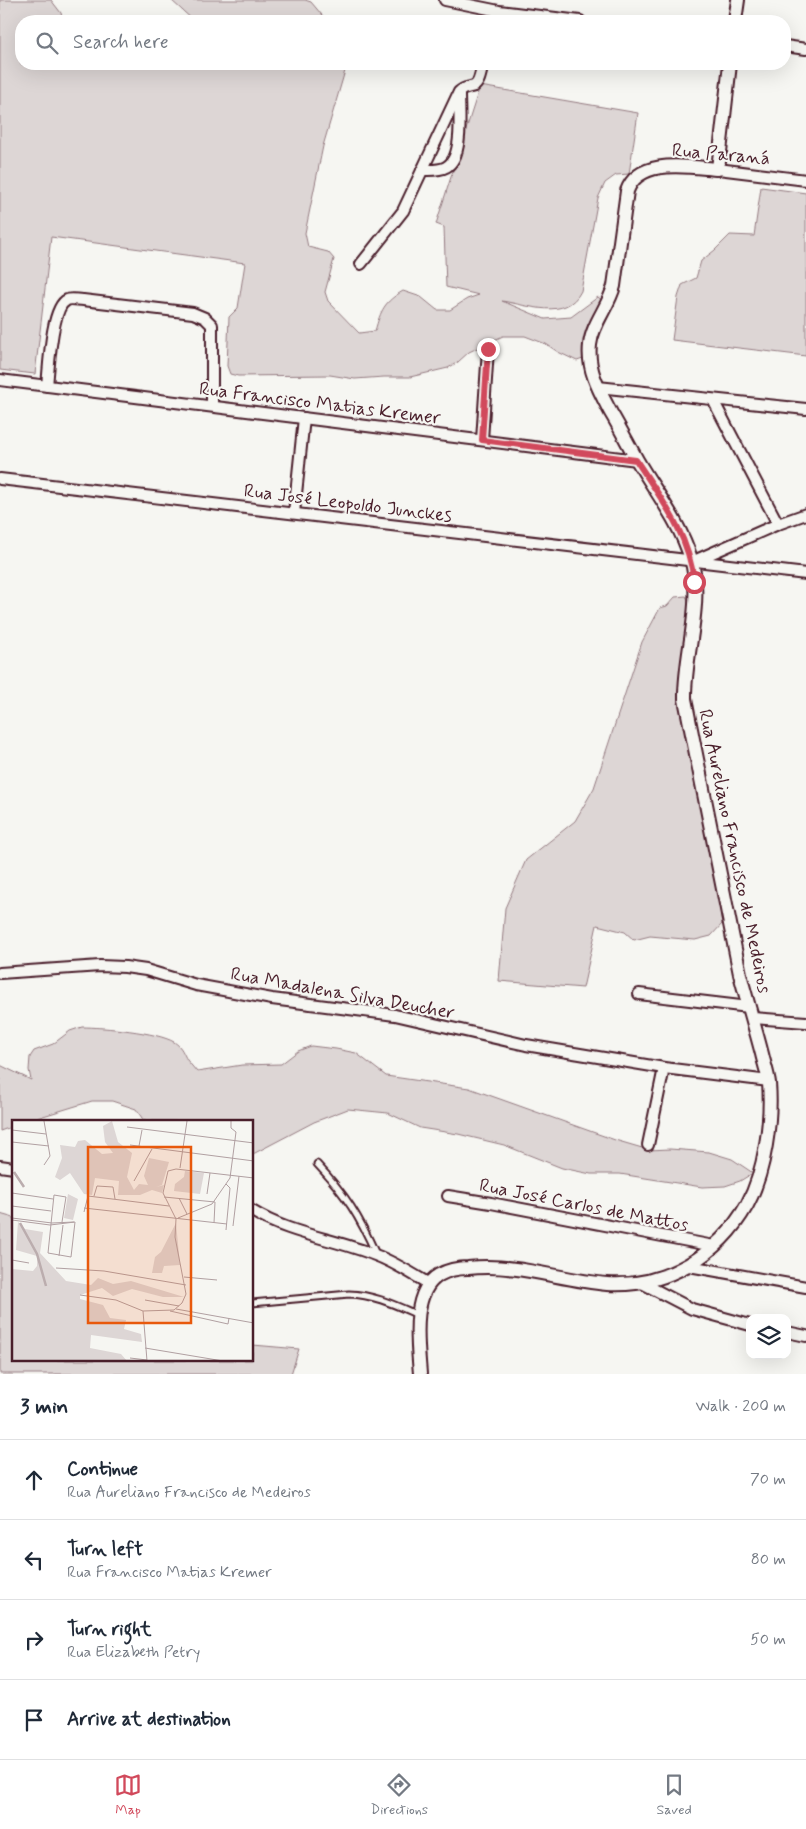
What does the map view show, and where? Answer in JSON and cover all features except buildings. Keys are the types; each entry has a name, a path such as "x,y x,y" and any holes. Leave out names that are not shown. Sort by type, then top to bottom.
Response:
{"street":[{"path":"445,0 494,15"},
{"path":"736,15 738,0"},
{"path":"791,47 806,48"},
{"path":"361,264 403,211 459,92 463,88 474,86 478,83 481,70"},
{"path":"718,169 729,70"},
{"path":"422,170 446,167 452,162 460,130 459,92"},
{"name":"Rua Paraná","path":"634,177 658,168 690,167 806,180"},
{"name":"Rua Aureliano Francisco de Medeiros","path":"429,1284 439,1275 449,1271 481,1266 520,1268 600,1283 642,1283 659,1278 688,1266 714,1246 736,1222 755,1188 765,1146 769,1081 730,929 716,847 685,699 685,680 694,623 692,562 678,525 636,460 598,387 589,358 593,332 611,297 627,191 634,177"},
{"path":"47,386 55,318 60,306 68,300 83,300 193,313 205,318 212,326 212,406"},
{"path":"482,440 488,349"},
{"name":"Rua Francisco Matias Kremer","path":"0,380 636,460"},
{"path":"598,387 806,409"},
{"path":"713,400 778,524"},
{"path":"294,513 304,418"},
{"name":"Rua José Leopoldo Junckes","path":"0,479 806,574"},
{"path":"692,562 778,524 806,514"},
{"name":"Rua Madalena Silva Deucher","path":"0,973 100,966 125,967 146,970 196,985 272,999 395,1015 526,1045 664,1068 769,1081"},
{"path":"639,994 806,1022"},
{"path":"648,1145 664,1068"},
{"name":"Rua José Carlos de Mattos","path":"448,1196 714,1246"},
{"path":"254,1212 278,1224 376,1255 403,1268 429,1284 423,1294 419,1316 420,1374"},
{"path":"688,1266 806,1287"},
{"path":"642,1283 692,1309 746,1324"},
{"path":"791,1333 806,1336"}],"lane":[{"path":"317,1164 344,1193 362,1222 376,1255"},
{"path":"254,1303 358,1294 381,1299 419,1316"}],"shaded area":[{"path":"0,0 51,0 62,15 15,15 15,70 345,70 323,146 305,233 308,247 328,252 334,259 325,292 328,301 359,333 375,331 384,307 391,299 403,291 421,297 437,310 450,310 467,299 479,295 446,287 444,227 436,224 480,86 638,113 629,174 616,175 605,183 598,198 581,291 566,306 556,308 534,308 502,301 545,319 571,317 598,297 603,301 587,336 583,359 577,361 546,344 525,336 503,336 469,352 448,368 410,377 355,379 330,375 238,376 230,374 227,366 229,317 238,308 245,263 51,237 35,374 0,370"},
{"path":"171,0 305,0 311,2 322,15 187,15"},
{"path":"761,187 806,193 806,356 672,340 678,297 682,285 696,278 701,261 730,235 754,236"},
{"path":"686,596 689,612 679,680 680,697 716,878 722,924 711,936 695,940 650,936 634,940 625,932 597,925 583,988 499,981 505,908 526,860 575,821 594,788 642,642 660,608 667,606 675,597"},
{"path":"82,1027 103,1028 166,1038 179,1046 197,1072 242,1065 281,1064 298,1051 311,1046 356,1053 386,1076 469,1088 615,1140 649,1150 670,1149 709,1152 732,1159 753,1173 740,1181 725,1186 702,1187 620,1174 591,1174 562,1168 504,1145 458,1134 420,1128 388,1113 348,1109 314,1122 254,1153 254,1120 143,1120 136,1109 112,1101 92,1101 30,1120 12,1120 12,1127 0,1131 0,1065 31,1080 29,1070 30,1057 34,1051 53,1044 70,1031"},
{"path":"0,1214 12,1217 12,1362 254,1362 254,1345 299,1349 291,1374 0,1374"}],"route":[{"path":"488,349 482,440 636,460 678,525 692,562 694,582"}]}
